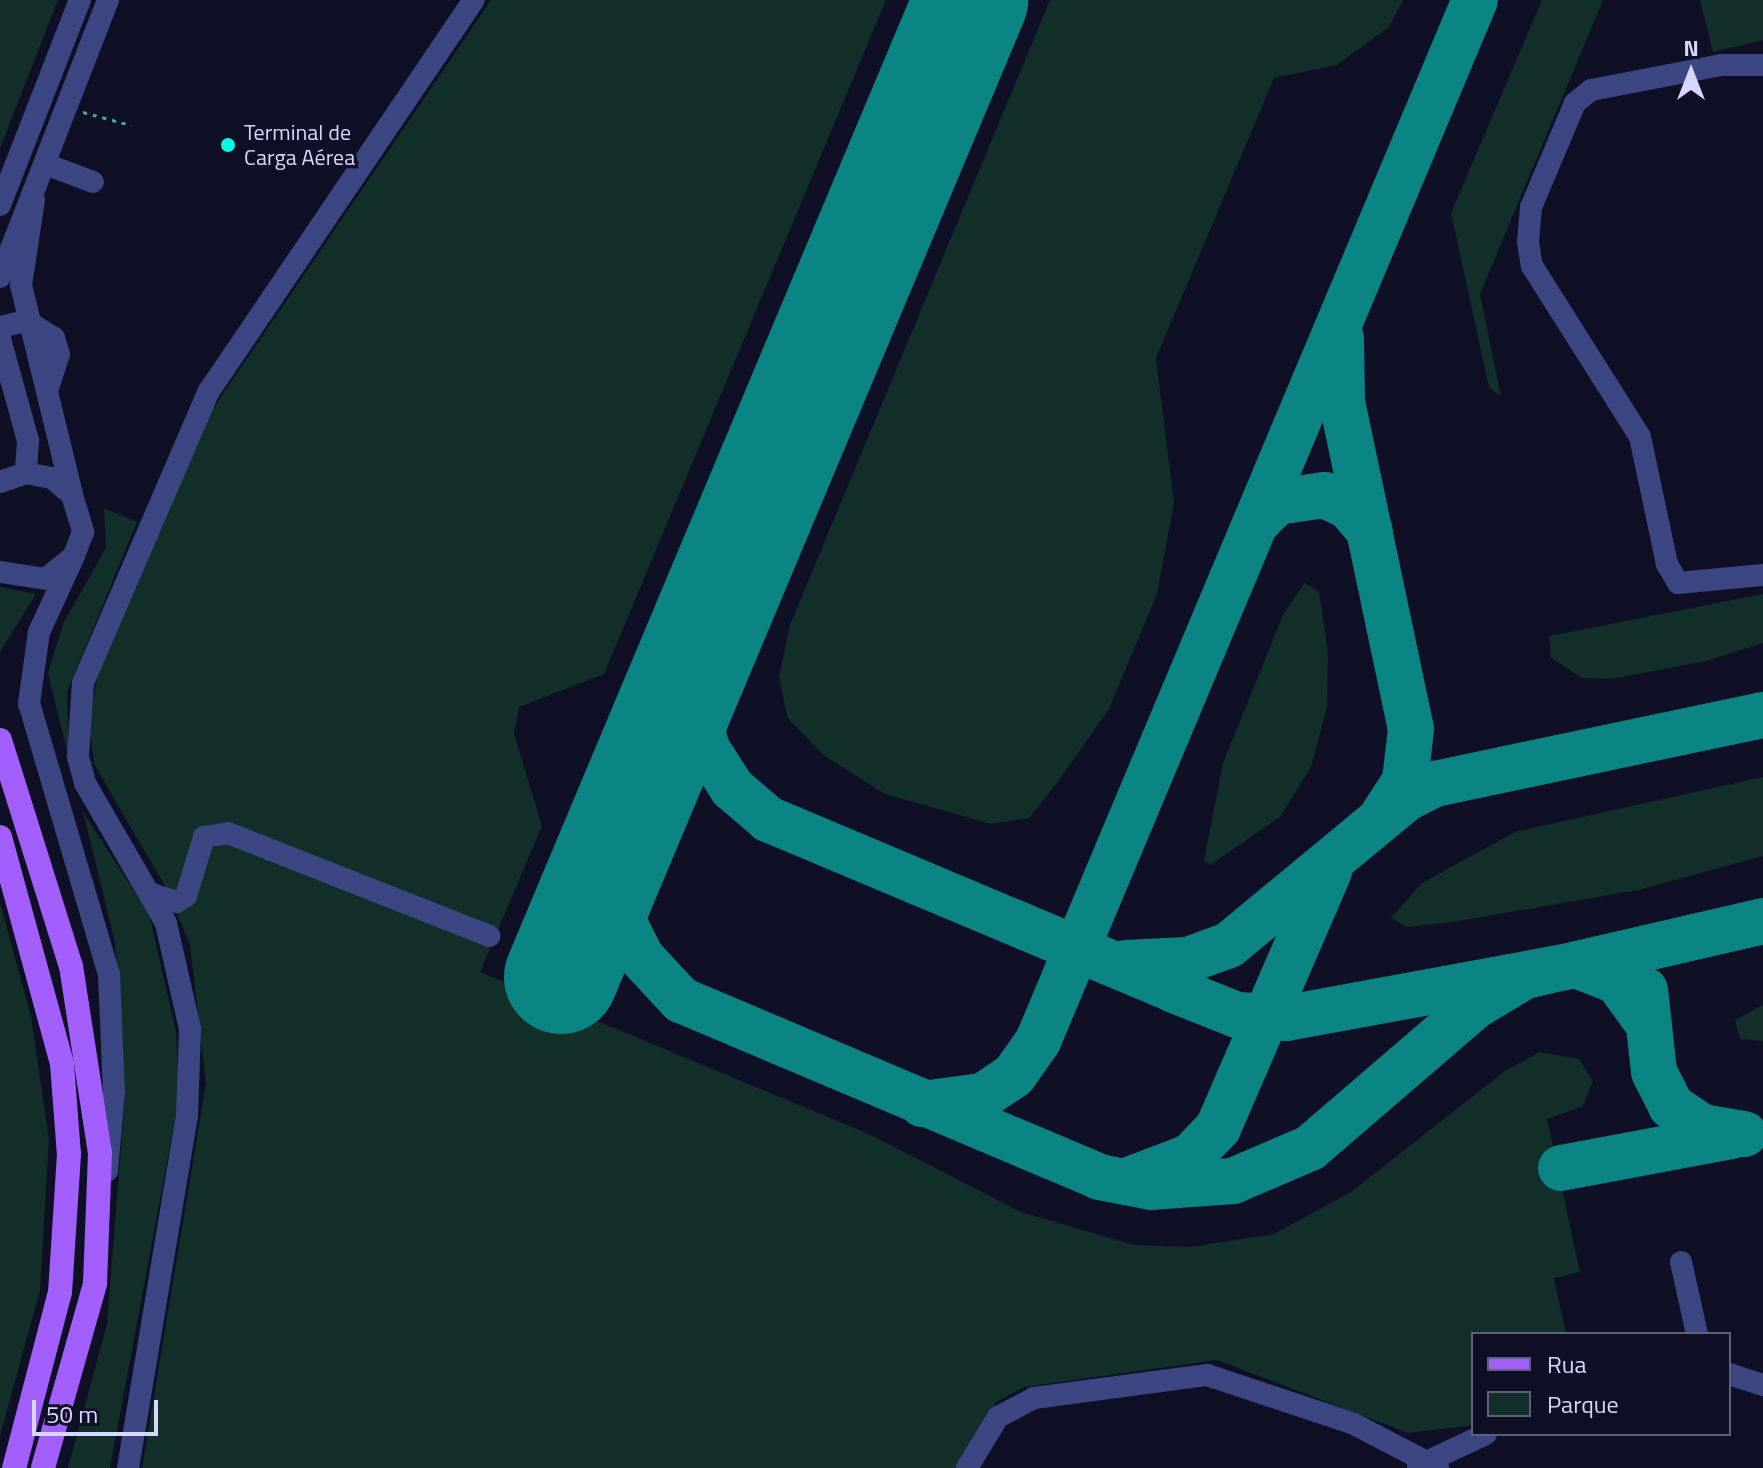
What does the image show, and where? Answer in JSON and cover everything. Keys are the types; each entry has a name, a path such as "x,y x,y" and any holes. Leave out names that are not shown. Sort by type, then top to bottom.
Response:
{"main road":[{"path":"0,740 88,1043 100,1216 77,1365 43,1468"},
{"path":"0,837 62,1064 69,1154 60,1292 14,1468"}],"street":[{"path":"0,277 48,165 108,0"},
{"path":"128,1468 191,1089 190,1029 175,947 149,893 85,783 77,732 83,683 209,391 474,0"},
{"path":"0,205 78,2"},
{"path":"1763,65 1721,65 1591,90 1575,103 1531,207 1528,242 1537,274 1640,437 1667,564 1678,583 1763,575"},
{"path":"48,165 93,182"},
{"path":"34,200 21,274 27,321 72,495 82,519 74,556 39,632 29,703 109,974 114,1092 100,1216"},
{"path":"0,327 27,321"},
{"path":"0,339 8,393 28,441 9,473 52,478 72,495"},
{"path":"0,572 46,579 74,556"},
{"path":"175,947 204,837 228,833 489,936"},
{"path":"149,893 177,902 186,896"},
{"path":"1681,1262 1697,1332"},
{"path":"967,1468 998,1417 1034,1398 1207,1375 1316,1409 1426,1466 1482,1436"},
{"path":"1731,1375 1763,1385"}],"path":[{"path":"78,127 89,99"},
{"path":"83,113 131,125"}],"green space":[{"path":"0,0 58,0 0,148"},
{"path":"491,0 886,0 604,674 519,707 514,734 542,826 480,972 871,1135 1021,1212 1134,1245 1190,1247 1274,1234 1351,1192 1505,1071 1540,1052 1579,1059 1593,1081 1583,1106 1547,1119 1580,1272 1554,1278 1566,1332 1471,1332 1471,1425 1408,1433 1217,1360 1024,1387 996,1402 958,1468 142,1468 206,1083 190,945 165,886 94,764 89,725 97,678 210,413"},
{"path":"1050,0 1403,0 1389,27 1337,65 1274,78 1156,358 1174,503 1157,594 1109,709 1059,780 1029,818 991,824 885,794 823,755 787,717 779,676 790,625"},
{"path":"1542,0 1603,0 1480,294 1501,397 1489,387 1451,213"},
{"path":"1700,0 1763,0 1763,40 1713,52"},
{"path":"104,508 137,522 67,692 69,759 48,673 63,624 106,548"},
{"path":"1304,583 1319,591 1328,653 1327,707 1311,767 1280,817 1210,865 1204,860 1223,763 1283,615"},
{"path":"0,587 36,594 0,652"},
{"path":"1763,594 1763,643 1706,661 1612,679 1582,678 1551,658 1549,636"},
{"path":"1763,777 1763,856 1638,890 1453,922 1407,927 1391,918 1422,883 1515,832"},
{"path":"83,812 149,914 176,1031 179,1098 110,1468 68,1468 107,1324 125,1097 115,942"},
{"path":"0,903 31,1016 49,1139 40,1290 0,1436"},
{"path":"1763,1005 1763,1041 1740,1039 1735,1020"}],"taxiway":[{"path":"922,1104 983,1096 1014,1075 1038,1041 1475,0"},
{"path":"1341,338 1342,402 1411,729 1405,781 1383,815"},
{"path":"1257,522 1277,502 1324,495 1348,506 1370,531"},
{"path":"705,633 695,692 706,747 732,788 768,819 1174,990 1237,1015 1287,1018 1576,965 1617,981 1644,1018"},
{"path":"1126,963 1188,960 1229,945 1407,798 1435,784 1763,715"},
{"path":"622,834 617,872 625,925 641,957 681,1000 1099,1177 1151,1187 1233,1181 1310,1148 1475,1006 1525,976 1763,921"},
{"path":"1134,1178 1190,1157 1218,1128 1329,872"},
{"path":"1645,990 1654,1072 1671,1106 1702,1127 1744,1134"},
{"path":"1561,1168 1732,1136"}],"runway":[{"path":"561,977 971,0"}],"place":[{"name":"Terminal de Carga Aérea","path":"228,145"}]}
